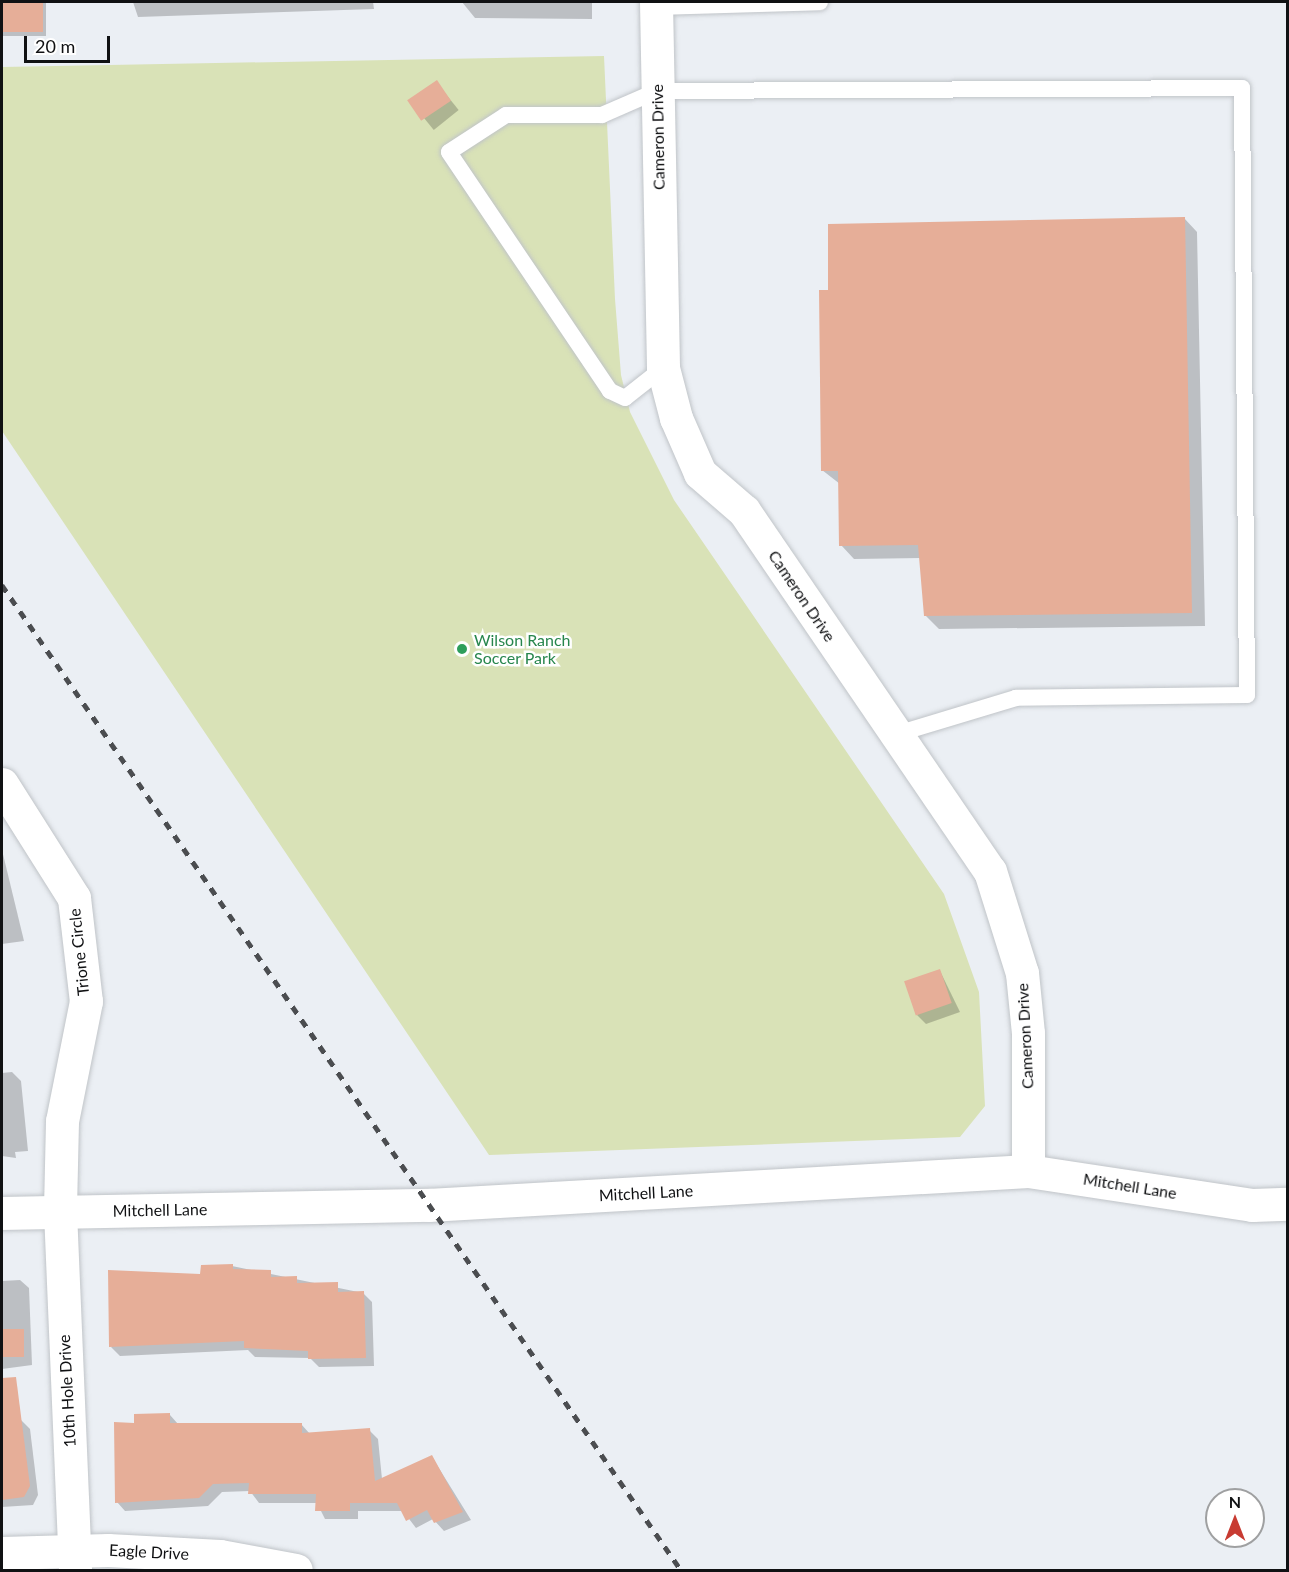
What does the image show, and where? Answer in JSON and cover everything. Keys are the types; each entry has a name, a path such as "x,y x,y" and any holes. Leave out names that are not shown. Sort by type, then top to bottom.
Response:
{"street":[{"name":"Cameron Drive","path":"656,4 663,368 675,418 700,473 744,511 990,871 1022,973 1028,1033 1028,1171"},
{"name":"Trione Circle","path":"2,784 74,898 86,1000 62,1121 60,1211"},
{"name":"Mitchell Lane","path":"2,1213 428,1205 1028,1171 1252,1205 1287,1204"},
{"name":"10th Hole Drive","path":"60,1211 75,1561"},
{"name":"Eagle Drive","path":"2,1553 75,1561 220,1556 296,1570"}],"lane":[{"path":"656,4 820,2"},
{"path":"663,368 625,398 610,391 448,152 506,115 603,115 657,91 1242,88 1247,695 1016,698 897,734"}],"green space":[{"name":"Wilson Ranch Soccer Park","path":"604,56 615,299 621,375 630,412 674,500 944,894 979,992 985,1106 960,1137 489,1155 2,431 2,67"}],"building":[{"path":"2,2 43,2 43,32 2,32"},
{"path":"437,80 451,101 421,121 407,100"},
{"path":"1185,217 1192,613 924,616 918,545 839,546 838,471 821,471 819,290 828,290 828,224"},
{"path":"940,969 952,1003 916,1015 904,981"},
{"path":"233,1264 233,1269 271,1270 271,1277 297,1276 297,1283 338,1282 338,1292 364,1291 366,1358 308,1359 308,1351 244,1348 244,1341 109,1347 108,1270 200,1274 201,1265"},
{"path":"2,1329 24,1329 24,1357 2,1357"},
{"path":"16,1377 30,1486 24,1497 2,1500 2,1378"},
{"path":"170,1413 170,1423 302,1423 302,1433 370,1428 375,1481 432,1455 463,1512 434,1523 427,1510 406,1521 397,1503 350,1503 350,1511 315,1511 316,1494 248,1494 249,1483 213,1484 199,1498 115,1503 114,1422 134,1423 134,1414"}],"railway":[{"path":"2,585 681,1570"}],"place":[{"name":"Wilson Ranch Soccer Park","path":"462,649"}]}
